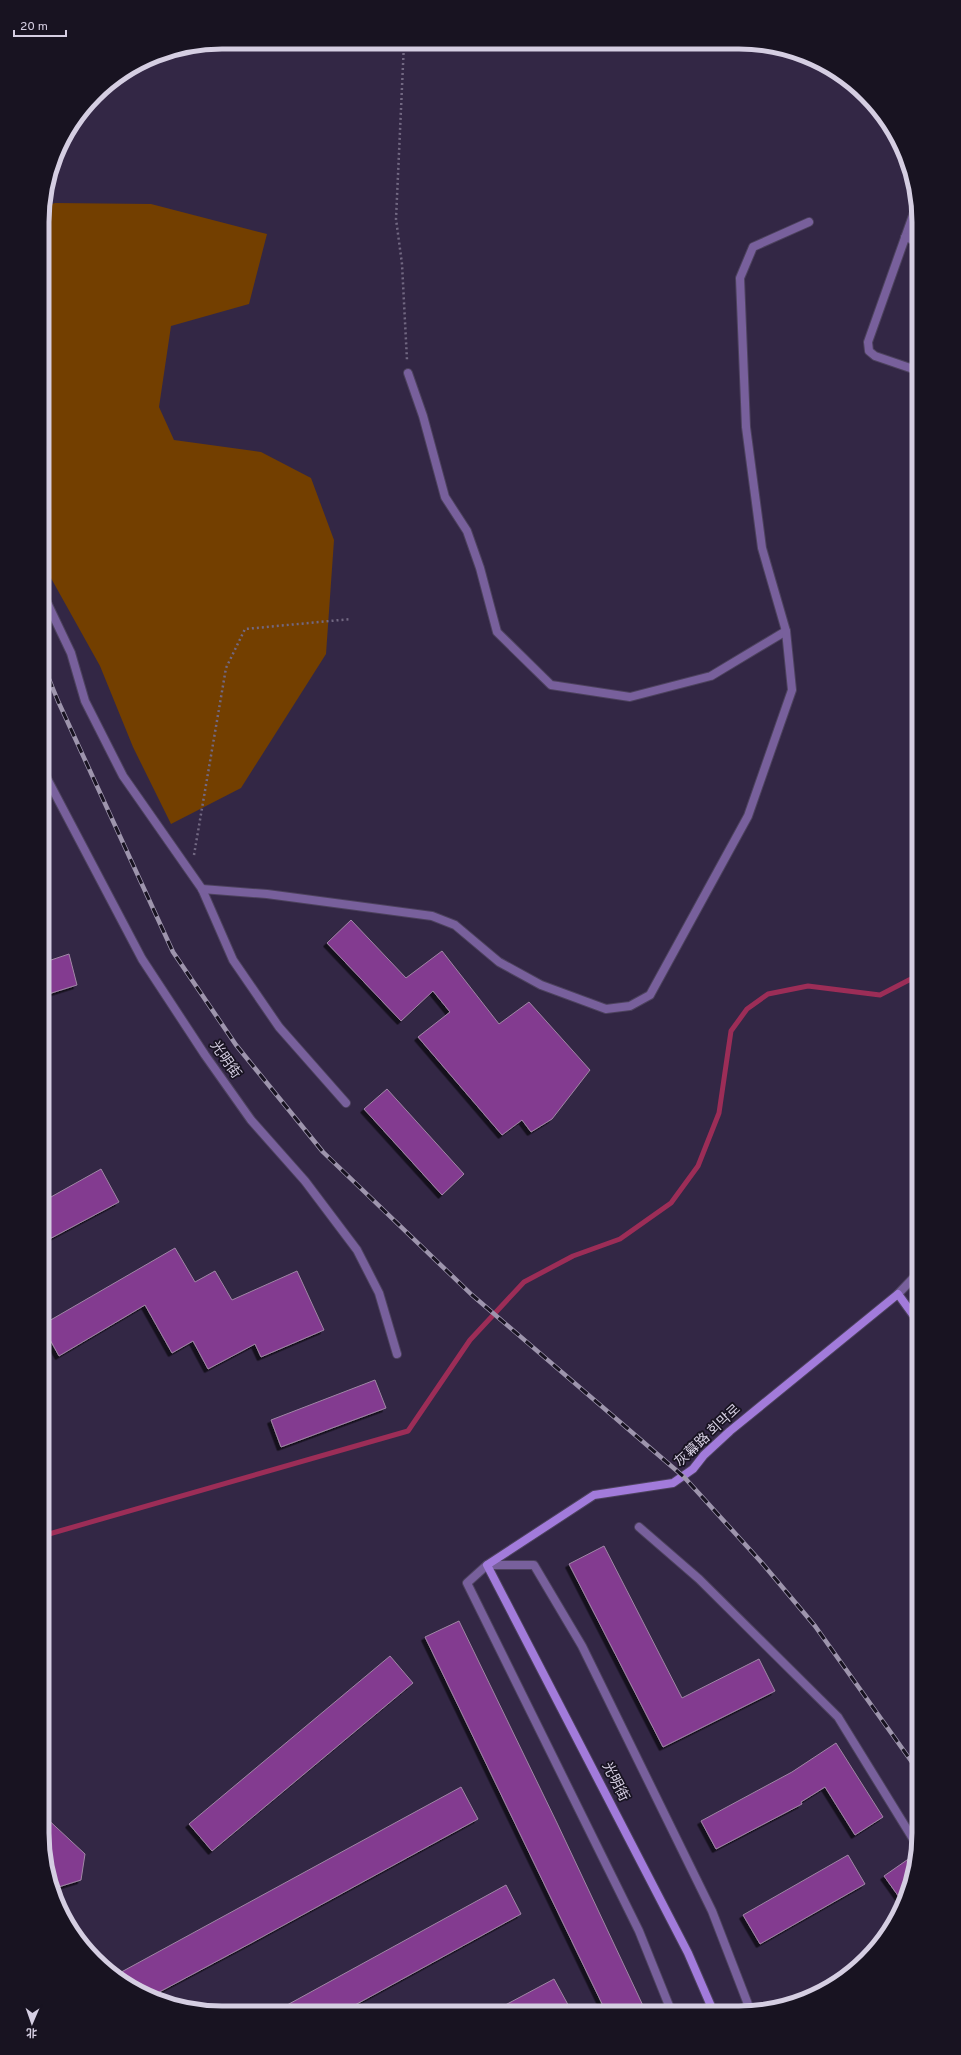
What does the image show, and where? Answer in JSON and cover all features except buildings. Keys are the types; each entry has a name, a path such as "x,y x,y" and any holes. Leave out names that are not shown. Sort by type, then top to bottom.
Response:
{"main road":[{"path":"898,1294 912,1313"},
{"name":"灰幕路 회막로","path":"487,1565 594,1495 673,1483 684,1477 730,1431 898,1294"},
{"name":"光明街","path":"487,1565 688,1952 711,2006"}],"street":[{"path":"912,218 868,342 869,351 875,356 912,369"},
{"path":"202,889 267,894 432,916 455,925 499,962 541,985 606,1009 630,1006 650,995 748,816 792,690 786,631 762,548 746,427 740,278 753,246 809,222"},
{"path":"905,237 912,240"},
{"path":"408,373 423,416 445,497 466,531 480,568 497,632 551,685 630,697 711,676 786,631"},
{"path":"49,607 71,654 85,701 123,776 202,889 233,960 278,1027 346,1103"},
{"name":"光明街","path":"49,781 142,959 205,1055 251,1120 305,1181 357,1250 380,1293 397,1354"},
{"name":"灰幕路 회막로","path":"898,1294 912,1279"},
{"path":"639,1527 699,1579 838,1717 912,1837"},
{"path":"669,2006 639,1931 468,1583 487,1565 534,1565 582,1646 712,1911 749,2006"}],"path":[{"path":"404,49 396,219 402,264 408,373"},
{"path":"191,873 226,668 245,629 351,619"}],"shaded area":[{"path":"55,203 151,204 267,234 249,304 171,326 159,407 174,440 261,452 311,478 334,540 326,654 241,788 171,824 133,747 100,666 49,575 49,205"}],"waterway":[{"path":"49,1534 408,1431 470,1340 524,1282 573,1256 620,1239 671,1203 698,1166 719,1113 731,1031 747,1009 768,994 808,986 880,995 912,979"}],"railway":[{"path":"49,679 173,952 236,1045 323,1152 472,1295 684,1477 762,1563 815,1626 912,1762"}]}
